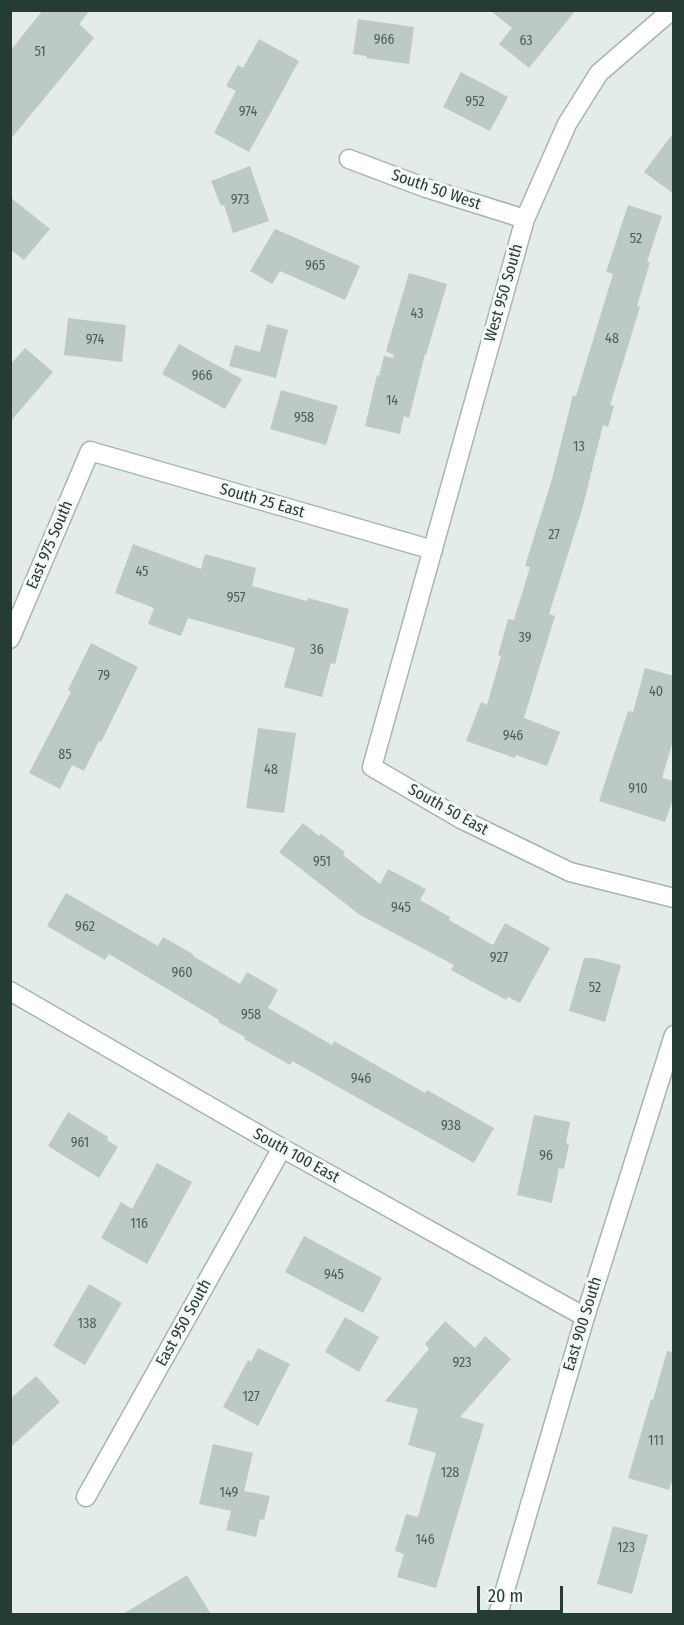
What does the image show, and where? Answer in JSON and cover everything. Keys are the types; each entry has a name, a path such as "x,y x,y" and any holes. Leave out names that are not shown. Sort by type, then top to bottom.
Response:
{"street":[{"name":"West 950 South","path":"415,617 525,219 567,124 599,73 672,10"},
{"name":"South 50 West","path":"349,159 426,188 525,219"},
{"name":"South 25 East","path":"90,451 433,550"},
{"name":"East 975 South","path":"10,639 90,451"},
{"name":"South 50 East","path":"415,617 372,767 461,819 570,872 674,898"},
{"name":"South 100 East","path":"10,991 282,1148 585,1317"},
{"name":"East 900 South","path":"498,1614 585,1317 674,1035"},
{"name":"East 950 South","path":"86,1497 282,1148"}],"building":[{"path":"43,10 90,10 79,24 94,38 10,140 10,51"},
{"path":"490,10 576,10 529,68 499,44 512,28"},
{"path":"358,19 414,27 409,64 353,54"},
{"path":"259,39 299,61 249,152 214,133 236,91 226,86 238,65 243,68"},
{"path":"461,72 508,97 490,131 443,107"},
{"path":"674,132 674,194 644,172"},
{"path":"250,166 269,221 233,233 224,205 221,206 211,181"},
{"path":"10,197 50,229 24,260 10,249"},
{"path":"628,205 662,216 647,262 650,262 637,306 640,307 610,405 614,406 608,427 603,425 583,506 549,614 555,616 524,718 560,732 547,766 466,741 481,702 487,705 501,656 498,655 508,619 514,620 530,567 525,566 552,479 573,395 576,396 613,274 606,272"},
{"path":"275,229 360,266 345,300 280,271 272,284 250,271"},
{"path":"409,273 447,284 425,354 409,418 404,416 400,434 365,426 384,356 393,358 394,355 386,351"},
{"path":"68,318 126,325 122,362 64,355"},
{"path":"267,324 288,330 276,378 229,366 235,345 260,352"},
{"path":"179,344 242,379 225,409 162,374"},
{"path":"25,348 53,372 10,422 10,365"},
{"path":"281,390 338,406 326,445 270,429"},
{"path":"133,544 201,569 205,554 256,568 252,586 307,601 308,598 349,609 335,664 331,663 322,697 284,687 295,648 188,618 181,636 148,624 154,608 115,593"},
{"path":"91,643 138,667 84,771 72,765 60,789 29,773 71,692 68,690"},
{"path":"645,668 674,676 674,738 662,778 674,781 674,796 665,822 599,801 628,711 633,712"},
{"path":"258,728 296,733 284,813 246,808"},
{"path":"303,823 345,852 343,855 380,884 388,869 426,889 420,900 450,917 449,920 493,945 505,923 550,948 520,1003 508,997 506,1000 451,970 454,965 360,915 279,852"},
{"path":"66,893 158,946 163,937 240,984 247,972 278,990 268,1008 332,1045 334,1041 425,1093 427,1090 494,1128 474,1163 292,1061 290,1065 244,1039 245,1037 218,1022 219,1020 109,954 105,960 47,926"},
{"path":"584,958 594,958 621,965 605,1022 569,1011"},
{"path":"68,1112 108,1137 107,1140 118,1147 99,1178 48,1146"},
{"path":"534,1115 570,1122 564,1169 559,1168 552,1203 517,1195"},
{"path":"157,1163 192,1182 147,1264 101,1238 121,1202 132,1209"},
{"path":"304,1236 382,1278 363,1313 285,1272"},
{"path":"89,1284 122,1303 85,1365 53,1346"},
{"path":"345,1317 379,1337 359,1372 325,1352"},
{"path":"445,1321 475,1348 485,1336 511,1359 460,1417 484,1424 436,1588 397,1577 404,1554 395,1551 406,1514 418,1517 436,1453 408,1445 418,1409 385,1401 429,1349 425,1344"},
{"path":"258,1348 290,1364 258,1426 223,1407 248,1360 251,1362"},
{"path":"667,1351 674,1352 674,1476 669,1490 628,1478"},
{"path":"36,1376 60,1402 10,1448 10,1399"},
{"path":"213,1444 253,1453 244,1491 270,1496 264,1520 260,1519 256,1537 226,1530 231,1511 199,1504"},
{"path":"613,1526 648,1535 632,1594 597,1584"},
{"path":"187,1575 211,1614 123,1614"}]}
